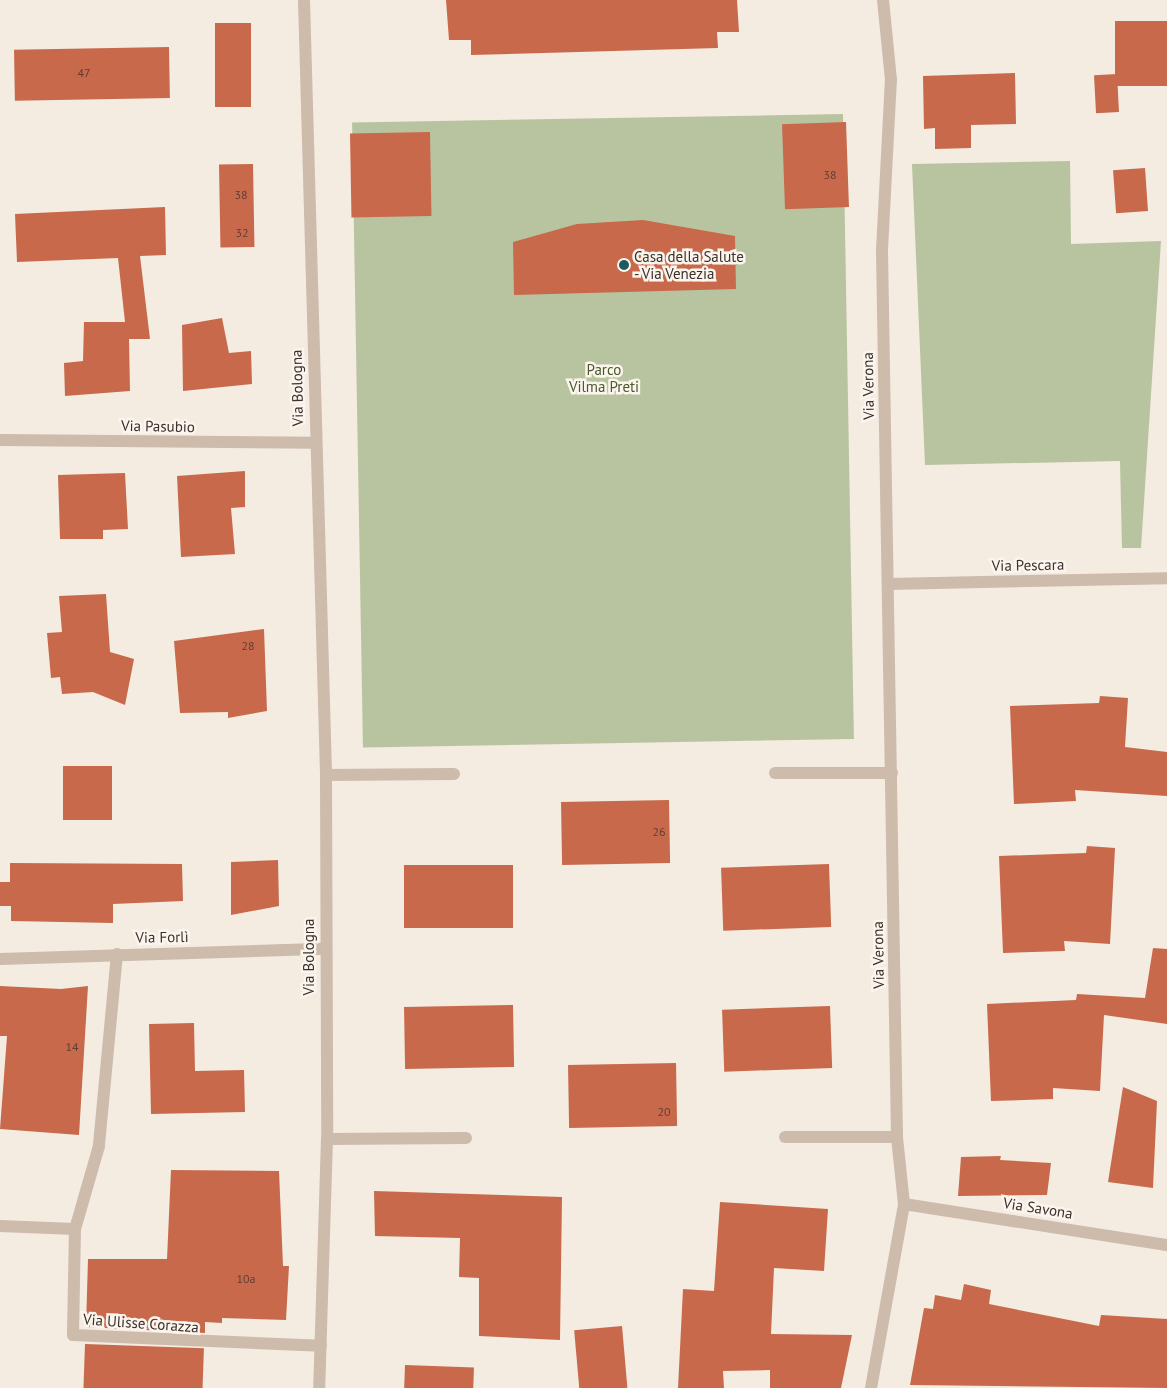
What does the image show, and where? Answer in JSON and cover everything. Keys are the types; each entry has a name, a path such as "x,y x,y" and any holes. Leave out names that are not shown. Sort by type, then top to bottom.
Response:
{"street":[{"name":"Via Bologna","path":"304,0 315,443 326,775 327,1139 319,1388"},
{"name":"Via Verona","path":"871,1388 904,1204 897,1137 882,250 890,80 883,0"},
{"name":"Via Pasubio","path":"0,440 315,443"},
{"name":"Via Pescara","path":"889,584 1167,578"},
{"path":"775,773 892,772"},
{"path":"326,775 454,774"},
{"name":"Via Forlì","path":"0,959 325,949"},
{"name":"Via Ulisse Corazza","path":"117,954 99,1146 75,1229 73,1335 321,1346"},
{"path":"785,1137 897,1137"},
{"path":"327,1139 466,1138"},
{"name":"Via Savona","path":"904,1204 1167,1245"},
{"path":"0,1226 75,1229"}],"green space":[{"name":"Parco Vilma Preti","path":"843,114 854,739 363,747 352,123"},
{"path":"1070,161 1071,244 1161,241 1141,548 1122,548 1120,461 925,465 912,164"}],"building":[{"path":"446,0 737,0 739,32 717,32 718,48 471,55 471,40 449,40"},
{"path":"1115,21 1167,21 1167,86 1115,86"},
{"path":"215,23 251,23 251,107 215,107"},
{"path":"169,47 170,98 15,101 14,50"},
{"path":"1015,73 1016,124 971,125 971,148 935,149 935,128 924,129 923,76"},
{"path":"1117,74 1119,112 1096,113 1094,75"},
{"path":"846,122 849,207 785,209 782,124"},
{"path":"430,132 431,216 351,217 350,133"},
{"path":"253,164 254,247 220,248 219,165"},
{"path":"1145,168 1148,211 1116,213 1113,170"},
{"path":"165,207 166,255 140,256 150,339 129,339 130,391 65,396 64,363 83,361 84,322 125,322 118,258 17,262 15,214"},
{"name":"Casa della Salute - Via Venezia","path":"643,220 735,236 736,289 514,295 513,242 577,224"},
{"path":"222,318 229,353 251,351 252,384 183,391 182,325"},
{"path":"245,471 245,507 231,508 235,554 181,557 177,476"},
{"path":"125,473 128,529 103,530 103,539 60,539 58,475"},
{"path":"106,594 110,652 134,659 125,705 93,692 62,694 60,677 51,678 47,633 62,632 59,596"},
{"path":"264,629 267,711 228,718 228,712 180,713 174,641"},
{"path":"1100,696 1128,698 1125,747 1167,752 1167,796 1075,790 1076,801 1014,804 1010,706 1099,703"},
{"path":"63,766 112,766 112,820 63,820"},
{"path":"669,800 670,863 562,865 561,802"},
{"path":"1087,846 1115,848 1110,944 1064,941 1065,951 1003,953 999,856 1086,853"},
{"path":"278,860 279,906 231,915 231,862"},
{"path":"10,863 182,864 183,901 113,904 113,923 11,921 11,906 0,906 0,882 10,882"},
{"path":"829,864 831,927 723,931 721,868"},
{"path":"404,865 513,865 513,928 404,928"},
{"path":"1153,948 1167,949 1167,1024 1104,1015 1100,1091 1053,1088 1053,1099 991,1101 987,1004 1076,1000 1077,994 1145,998"},
{"path":"0,986 61,989 88,986 79,1135 0,1129 7,1036 0,1036"},
{"path":"513,1005 514,1067 405,1069 404,1007"},
{"path":"830,1006 832,1068 724,1072 722,1010"},
{"path":"194,1023 195,1071 244,1070 245,1112 151,1114 149,1024"},
{"path":"676,1063 677,1126 569,1128 568,1065"},
{"path":"1123,1087 1157,1101 1153,1188 1108,1182"},
{"path":"1001,1156 1000,1160 1051,1163 1047,1195 958,1196 961,1157"},
{"path":"171,1170 279,1171 283,1266 289,1266 286,1320 222,1318 222,1323 205,1322 205,1333 86,1327 88,1259 167,1259"},
{"path":"374,1191 562,1197 560,1340 479,1336 479,1278 459,1277 460,1238 375,1236"},
{"path":"720,1202 828,1209 824,1271 774,1268 771,1334 852,1335 841,1388 770,1388 770,1370 723,1371 724,1388 678,1388 683,1289 714,1291"},
{"path":"964,1284 991,1290 989,1304 1099,1326 1101,1315 1167,1319 1167,1388 910,1385 924,1308 933,1309 935,1295 961,1300"},
{"path":"622,1326 627,1388 579,1388 574,1330"},
{"path":"85,1344 204,1348 203,1388 83,1388"},
{"path":"405,1365 474,1367 473,1388 404,1388"}],"place":[{"name":"Casa della Salute - Via Venezia","path":"624,265"}]}
